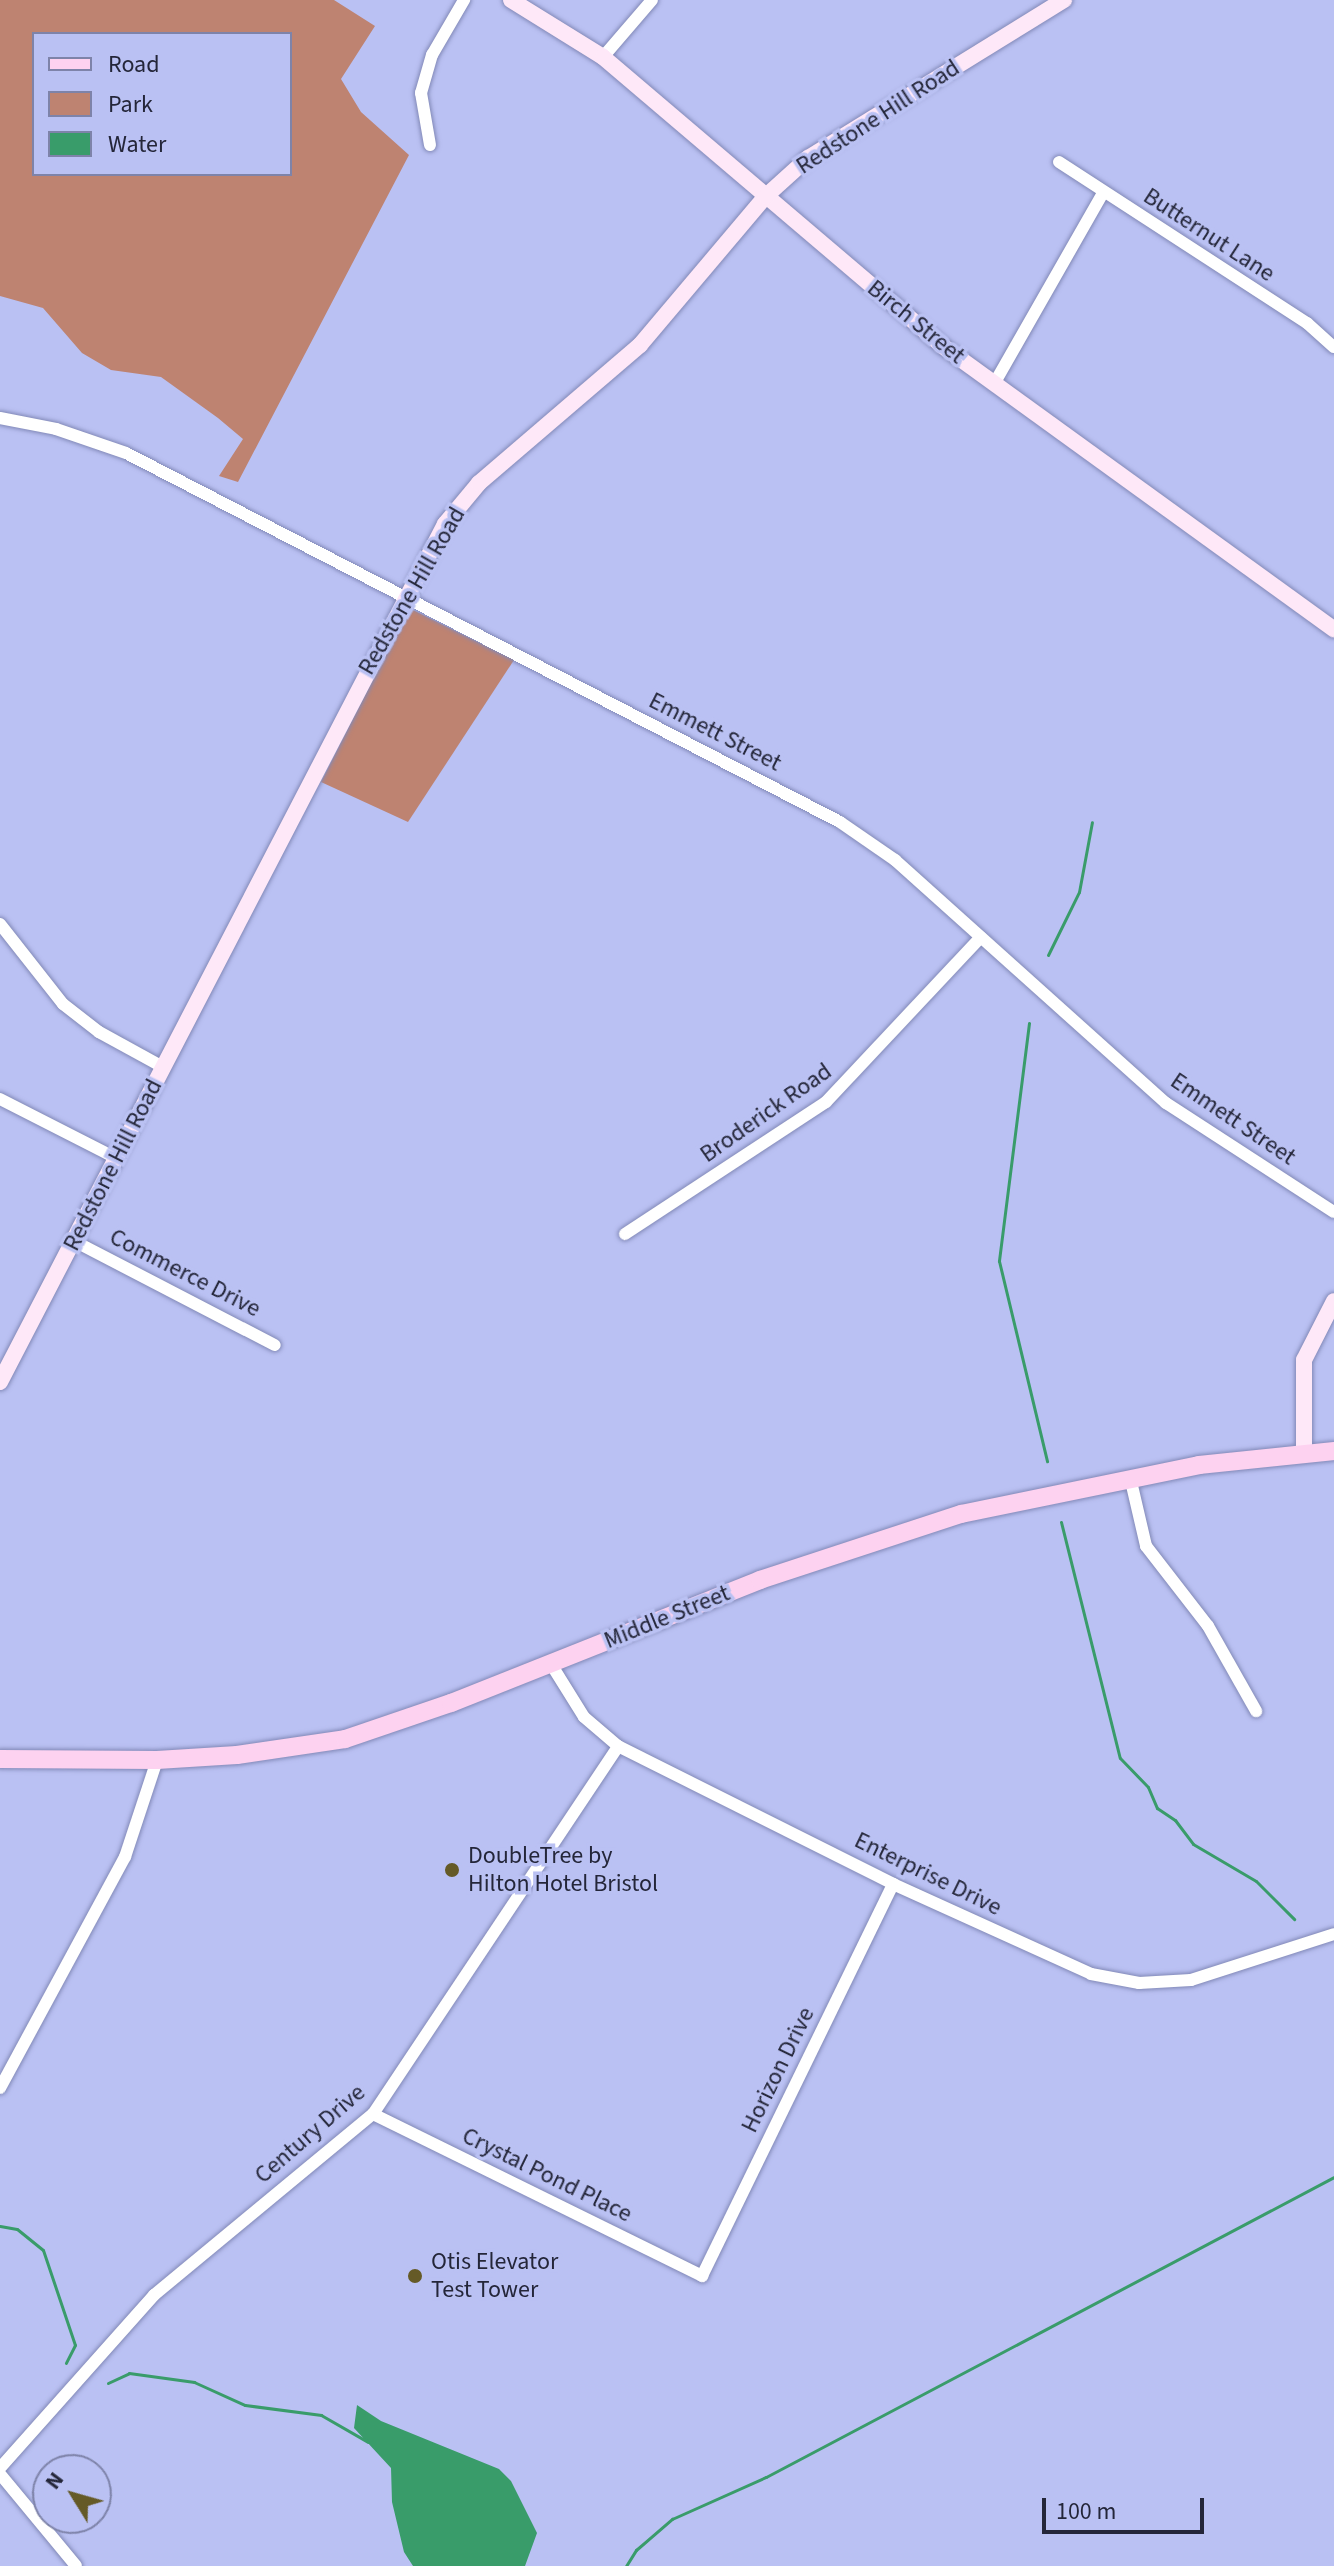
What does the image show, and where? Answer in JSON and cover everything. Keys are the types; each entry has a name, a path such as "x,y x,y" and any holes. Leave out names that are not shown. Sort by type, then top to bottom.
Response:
{"main road":[{"name":"Birch Street","path":"511,0 603,57 994,384 1334,630"},
{"name":"Redstone Hill Road","path":"0,1382 406,593 461,504 640,345 766,196 808,158 1064,0"},
{"path":"1304,1453 1304,1360 1334,1301"},
{"name":"Middle Street","path":"0,1759 157,1760 237,1755 345,1739 551,1664 760,1580 913,1528 1130,1477 1334,1451"}],"street":[{"path":"430,145 421,93 432,55 464,0"},
{"path":"603,57 652,0"},
{"name":"Butternut Lane","path":"1059,162 1307,323 1334,347"},
{"path":"994,384 1103,193"},
{"name":"Emmett Street","path":"0,418 56,429 126,453 406,593 840,822 895,860 1166,1103 1334,1212"},
{"path":"0,924 63,1004 99,1032 163,1067"},
{"name":"Broderick Road","path":"625,1234 826,1102 981,937"},
{"path":"0,1099 116,1158"},
{"name":"Commerce Drive","path":"74,1241 275,1345"},
{"path":"1130,1477 1146,1546 1208,1626 1256,1711"},
{"name":"Enterprise Drive","path":"551,1664 584,1717 618,1746 893,1884 1091,1974 1139,1983 1191,1980 1334,1934"},
{"name":"Century Drive","path":"0,2468 154,2295 373,2114 618,1746"},
{"path":"0,2088 125,1857 157,1760"},
{"name":"Horizon Drive","path":"702,2276 893,1884"},
{"name":"Crystal Pond Place","path":"373,2114 702,2276"},
{"path":"0,2474 76,2566"}],"green space":[{"path":"0,0 334,0 375,26 341,79 361,112 409,155 238,482 219,476 243,439 161,377 111,370 82,353 43,308 0,296"},
{"path":"409,608 514,660 408,822 321,782"}],"water":[{"path":"357,2405 381,2421 499,2469 511,2481 537,2533 525,2566 413,2566 404,2552 392,2502 391,2468 354,2428"}],"waterway":[{"path":"1048,955 1079,892 1092,822"},
{"path":"1029,1023 999,1261 1047,1461"},
{"path":"1061,1522 1120,1758 1148,1787 1157,1808 1175,1820 1193,1844 1256,1881 1294,1919"},
{"path":"626,2566 636,2550 672,2519 766,2477 1334,2177"},
{"path":"0,2226 17,2229 43,2250 75,2345 66,2363"},
{"path":"108,2383 129,2373 194,2382 245,2405 321,2415 368,2442"}],"place":[{"name":"DoubleTree by Hilton Hotel Bristol","path":"452,1870"},
{"name":"Otis Elevator Test Tower","path":"415,2276"}]}
